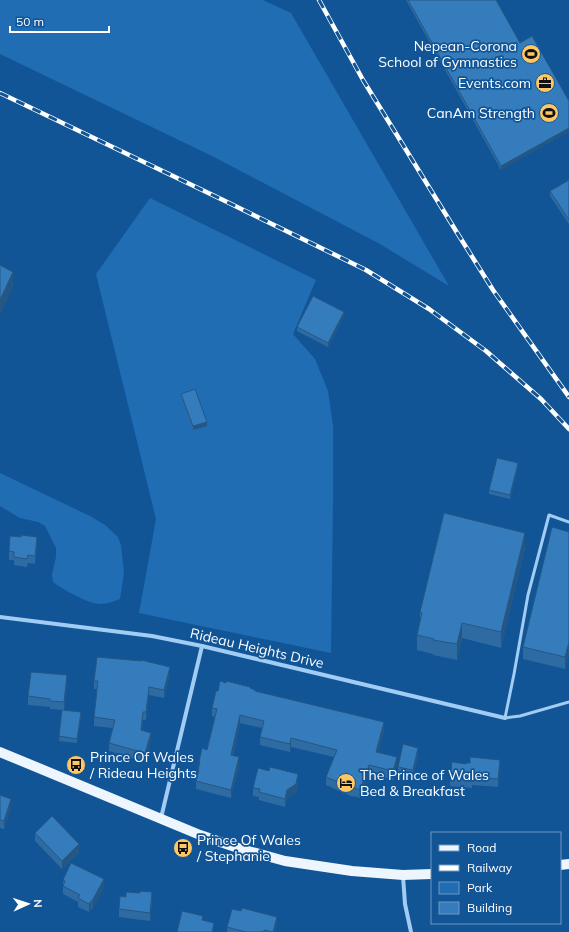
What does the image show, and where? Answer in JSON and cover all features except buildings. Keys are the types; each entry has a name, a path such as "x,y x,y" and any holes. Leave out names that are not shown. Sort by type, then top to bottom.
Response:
{"main road":[{"path":"0,752 200,835 234,847 285,861 352,871 402,875 431,874"}],"street":[{"name":"Rideau Heights Drive","path":"0,617 152,636 202,646 505,718"},
{"path":"162,818 202,646"},
{"path":"402,875 404,904 411,932"}],"lane":[{"path":"569,522 549,515 528,595 505,718 520,716 569,702"}],"green space":[{"path":"0,0 263,0 291,13 449,286 380,244 212,156 0,54"},
{"path":"150,198 316,280 293,334 315,359 328,391 333,426 331,653 139,613 156,519 96,274"},
{"path":"0,473 90,516 105,525 118,537 121,545 124,573 120,599 106,604 96,604 76,596 53,582 52,574 56,557 56,548 45,526 38,522 20,518 0,506"}],"railway":[{"path":"319,0 363,80 493,290 569,397"},
{"path":"0,93 366,270 429,309 486,351 541,399 569,429"}],"place":[{"name":"Nepean-Corona School of Gymnastics","path":"531,54"},
{"name":"Events.com","path":"545,83"},
{"name":"CanAm Strength","path":"549,113"},
{"name":"Prince Of Wales / Rideau Heights","path":"76,765"},
{"name":"The Prince of Wales Bed & Breakfast","path":"346,783"},
{"name":"Prince Of Wales / Stephanie","path":"183,848"}]}
